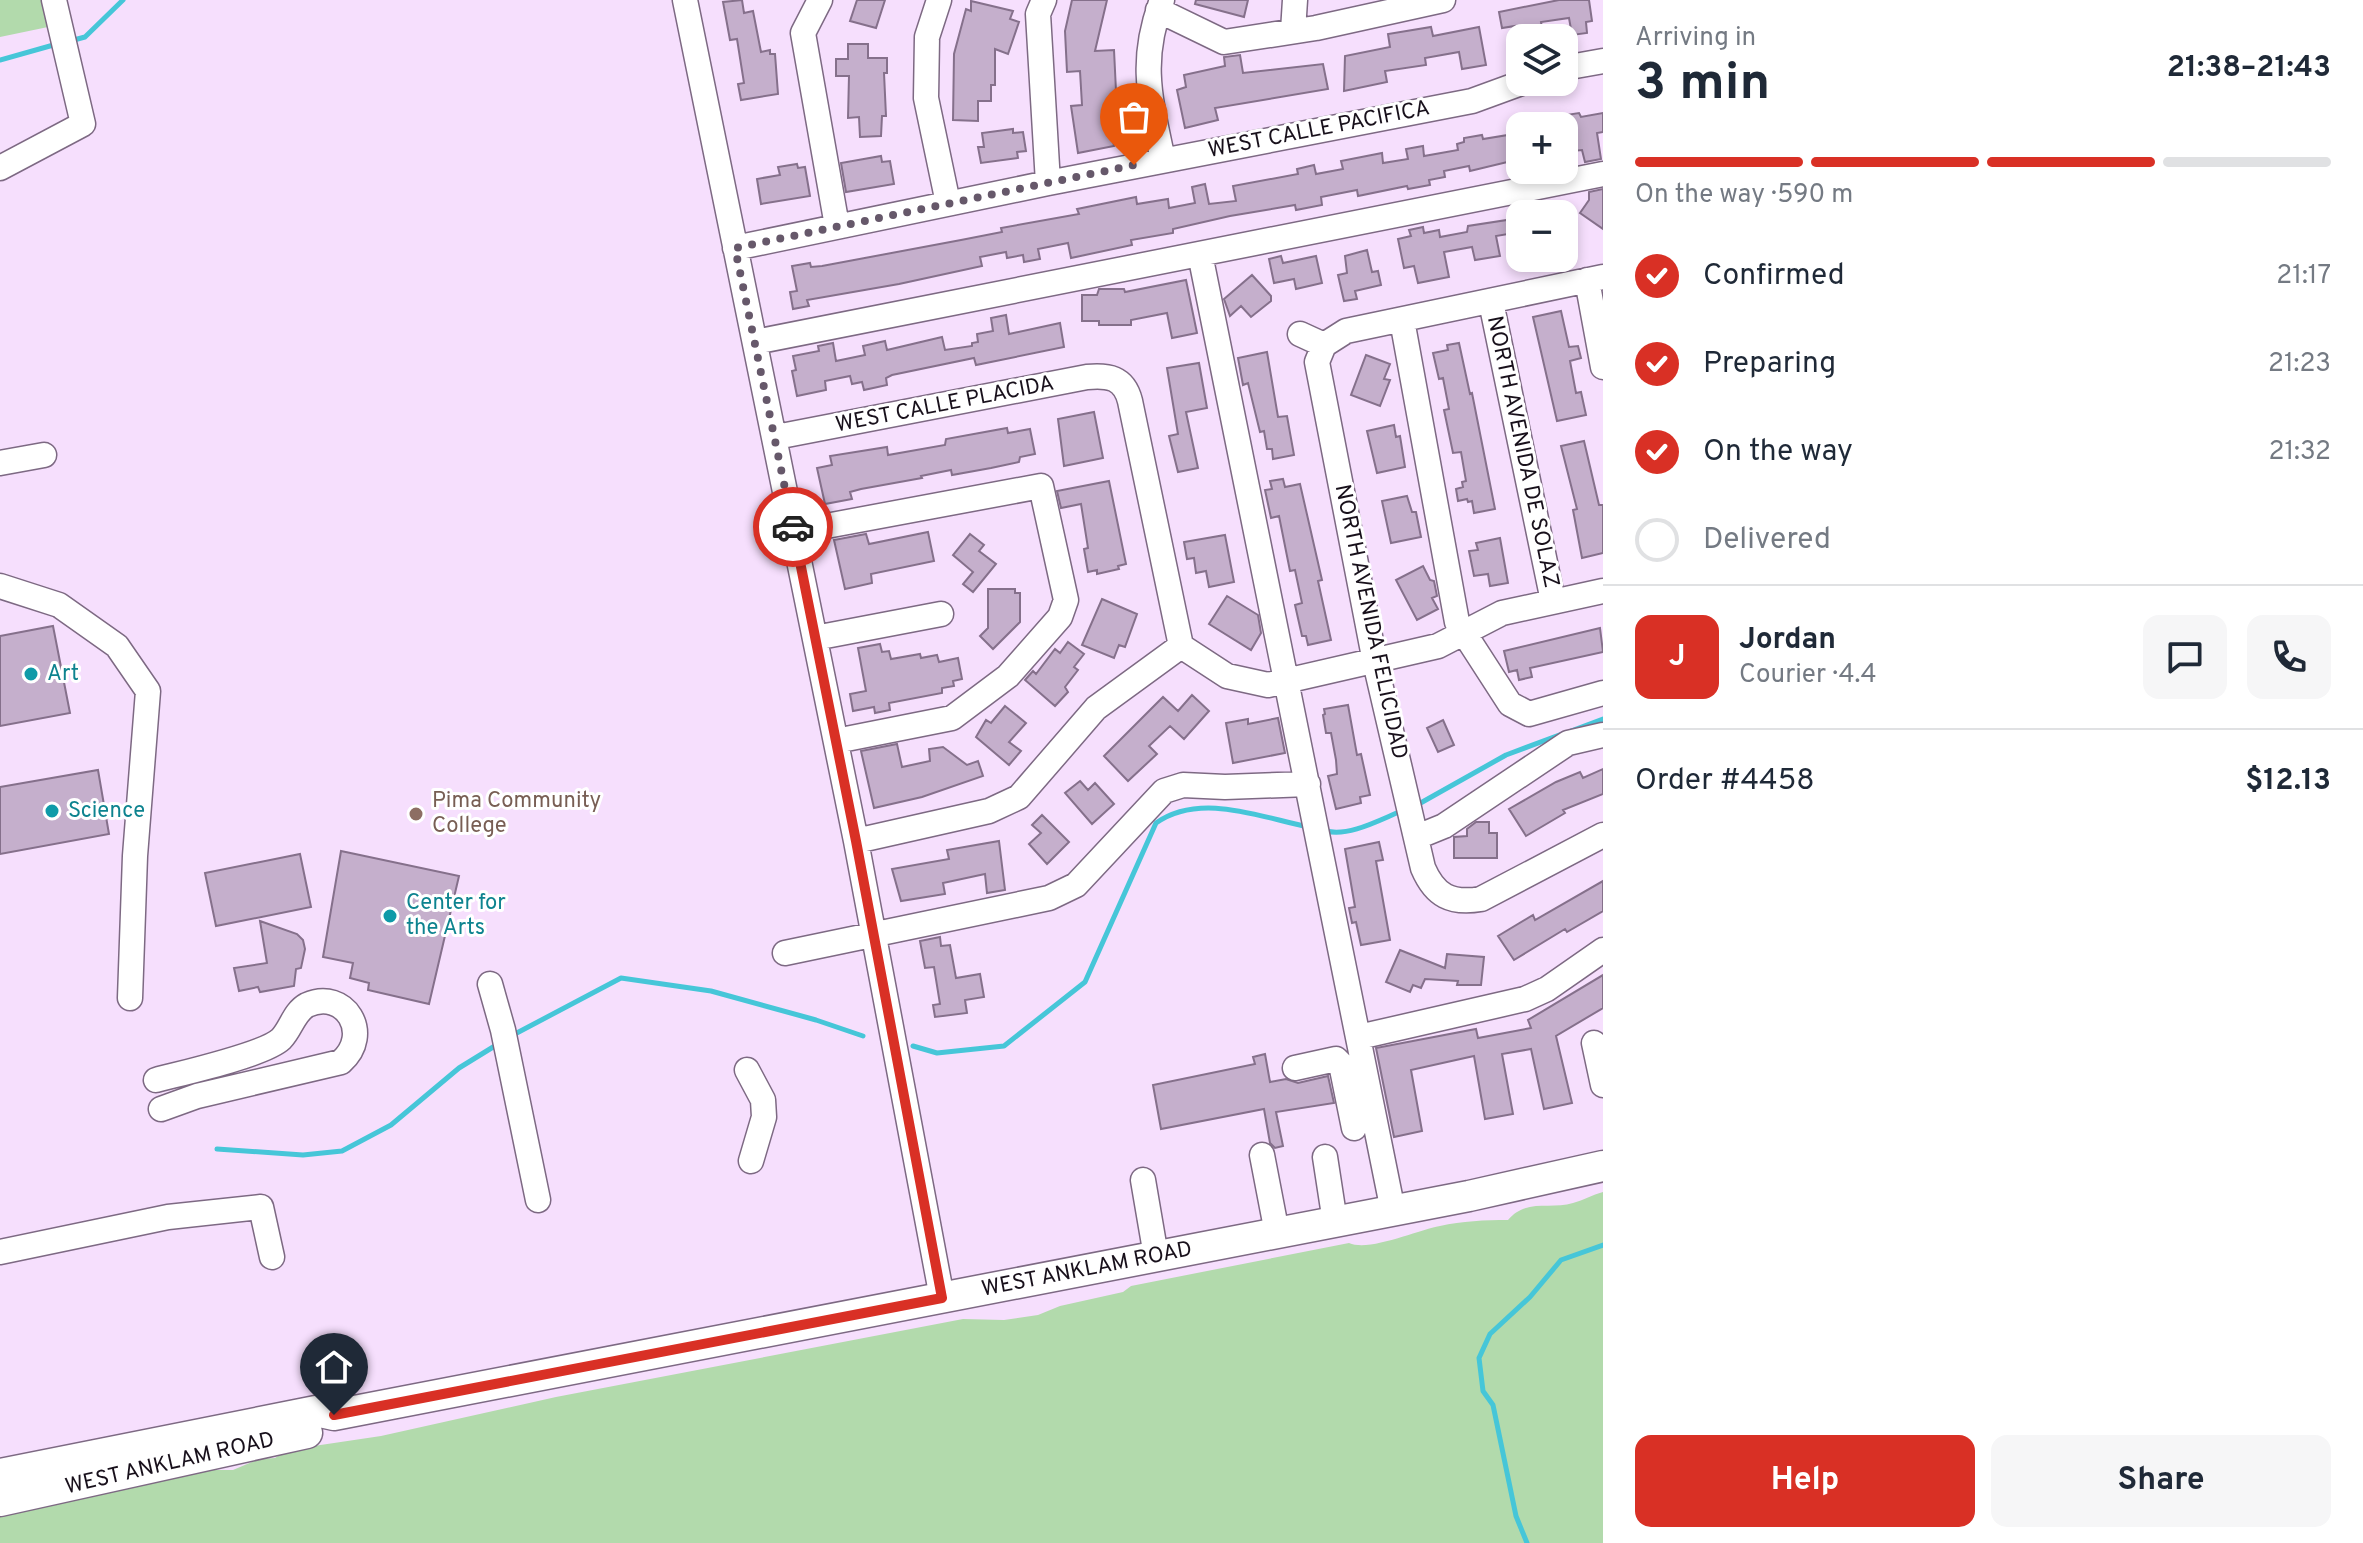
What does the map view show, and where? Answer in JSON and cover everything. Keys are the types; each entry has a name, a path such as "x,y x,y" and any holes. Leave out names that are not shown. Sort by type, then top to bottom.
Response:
{"main road":[{"name":"WEST ANKLAM ROAD","path":"0,1474 316,1411 334,1415 1393,1211 1603,1166"},
{"name":"WEST ANKLAM ROAD","path":"0,1501 321,1430 334,1415"},
{"path":"0,1487 95,1469 133,1473"}],"street":[{"path":"0,168 83,124 54,0"},
{"path":"685,0 856,841 942,1298"},
{"path":"820,0 803,33 837,226"},
{"path":"939,0 927,37 926,98 948,203"},
{"path":"1044,0 1038,14 1048,183"},
{"path":"1293,31 1295,0"},
{"path":"1163,160 1148,90 1150,32 1160,5 1224,42 1443,0"},
{"path":"1578,65 1603,61"},
{"name":"WEST CALLE PACIFICA","path":"735,248 1163,160 1472,101 1506,89"},
{"path":"755,342 1603,174"},
{"path":"1200,254 1393,1211"},
{"path":"1300,334 1324,345 1346,331 1595,278 1603,367"},
{"name":"NORTH AVENIDA DE SOLAZ","path":"1491,302 1553,601"},
{"path":"1402,320 1457,622 1510,704 1529,714 1603,693"},
{"name":"NORTH AVENIDA FELICIDAD","path":"1324,345 1319,354 1318,368 1375,662 1429,883 1442,903 1466,902 1497,893 1603,835"},
{"name":"WEST CALLE PLACIDA","path":"776,437 1119,373 1130,401 1181,646"},
{"path":"0,463 44,455"},
{"path":"794,532 1041,486 1066,600 1060,617 1008,676 952,718 836,741"},
{"path":"0,586 59,605 117,646 148,691 135,856 130,998"},
{"path":"856,841 989,811 1019,797 1096,708 1181,646 1227,676 1268,685 1438,646 1502,613 1603,591"},
{"path":"815,638 941,614"},
{"path":"1417,837 1444,826 1568,743 1603,735"},
{"path":"785,953 1049,898 1076,885 1133,821 1164,791 1173,788 1183,785 1308,784"},
{"path":"1359,1037 1525,999 1547,989 1603,950"},
{"path":"490,984 503,1030 538,1200"},
{"path":"156,1080 246,1055 280,1040 306,1006 332,1003 350,1014 355,1024 355,1045 341,1062 197,1096 161,1109"},
{"path":"1594,1043 1603,1085"},
{"path":"1295,1068 1336,1059 1341,1064 1354,1128"},
{"path":"747,1070 763,1100 764,1117 751,1161"},
{"path":"1262,1155 1277,1233"},
{"path":"1325,1157 1335,1222"},
{"path":"1143,1180 1156,1256"},
{"path":"0,1252 168,1217 261,1207 272,1257"}],"green space":[{"path":"0,0 43,0 48,27 0,37"},
{"path":"1603,1192 1603,1543 0,1543 0,1512 205,1470 233,1470 259,1459 275,1458 287,1450 381,1436 556,1397 963,1319 1004,1320 1038,1315 1060,1306 1123,1292 1131,1286 1349,1243 1381,1243 1448,1224 1508,1220 1523,1209 1565,1205"}],"building":[{"path":"742,0 744,13 753,11 761,52 770,50 770,54 775,54 778,94 741,100 738,84 744,83 737,39 730,40 723,2"},
{"path":"857,0 885,0 876,28 850,21"},
{"path":"1072,0 1107,0 1095,51 1114,50 1116,91 1113,92 1115,115 1109,116 1114,146 1078,153 1071,106 1082,105 1080,71 1067,72 1065,31"},
{"path":"1196,0 1248,0 1244,17 1195,4"},
{"path":"1559,0 1589,0 1592,21 1586,22 1587,33 1578,34 1578,24 1570,24 1569,18 1541,24 1506,24 1502,28 1499,12"},
{"path":"971,1 1013,11 1010,19 1019,22 1008,54 995,49 995,85 991,85 991,101 978,101 978,121 953,120 954,54 966,9 971,11"},
{"path":"1431,27 1433,36 1479,27 1486,65 1462,69 1459,52 1425,58 1426,65 1385,71 1387,82 1344,91 1345,56 1390,47 1388,34"},
{"path":"848,44 868,44 868,58 887,58 887,73 884,73 886,116 882,116 881,136 860,137 859,117 848,118 849,76 836,76 836,59 848,59"},
{"path":"1240,55 1243,73 1323,64 1328,89 1215,108 1218,120 1185,128 1177,90 1186,87 1184,75 1225,66 1224,57"},
{"path":"1578,113 1581,117 1603,113 1603,132 1597,133 1601,159 1585,162 1582,150 1578,150"},
{"path":"1013,129 1013,133 1023,132 1026,151 1017,152 1018,158 981,163 978,147 984,147 982,133"},
{"path":"1482,135 1483,139 1506,135 1506,162 1470,171 1469,166 1444,171 1445,177 1429,180 1430,185 1408,189 1407,186 1358,196 1357,190 1321,197 1322,205 1296,210 1295,205 1230,216 1173,229 1173,233 1131,240 1132,245 1071,258 1068,243 1038,249 1040,259 1024,262 1023,255 1007,258 1006,252 980,257 982,266 807,300 809,306 793,309 790,292 797,291 792,266 810,263 811,267 822,266 1002,232 1001,228 1079,214 1077,209 1136,197 1137,204 1168,199 1169,208 1195,203 1192,187 1205,184 1209,204 1236,201 1233,186 1298,174 1297,169 1314,165 1316,174 1343,169 1341,161 1382,153 1383,163 1408,159 1406,149 1423,146 1424,156 1458,150 1457,144 1464,142 1464,138"},
{"path":"881,156 882,162 890,161 894,184 846,192 841,163"},
{"path":"797,164 798,168 805,167 810,196 761,204 757,179 780,175 778,167"},
{"path":"1603,189 1603,229 1580,213 1589,200 1589,192"},
{"path":"1506,220 1506,234 1496,236 1500,256 1475,260 1472,247 1444,252 1449,277 1418,283 1414,266 1404,268 1398,239 1411,236 1409,230 1423,227 1424,233 1439,230 1440,237 1467,232 1468,226"},
{"path":"1367,250 1372,272 1378,271 1381,285 1355,291 1357,299 1344,301 1338,275 1347,273 1345,256"},
{"path":"1281,256 1283,263 1316,256 1322,283 1296,289 1294,279 1274,283 1269,259"},
{"path":"1252,275 1271,296 1271,301 1251,317 1241,306 1230,316 1224,299"},
{"path":"1186,280 1197,333 1172,338 1167,313 1131,320 1131,325 1099,325 1099,321 1082,321 1082,295 1097,295 1099,289 1124,289 1125,292"},
{"path":"1561,311 1569,347 1578,346 1581,358 1570,361 1576,393 1581,392 1586,415 1557,421 1533,317"},
{"path":"1006,315 1009,334 1060,323 1064,347 976,365 974,358 892,375 886,378 887,385 864,390 862,382 852,384 850,376 825,381 826,390 797,396 792,371 796,370 793,356 819,351 818,346 833,343 836,361 865,355 863,346 885,341 887,350 942,337 945,350 972,346 972,343 978,342 977,334 993,331 991,318"},
{"path":"1459,343 1495,509 1474,513 1472,501 1458,501 1456,489 1463,487 1462,482 1466,481 1461,452 1453,453 1444,410 1449,409 1443,378 1439,379 1433,353 1448,350 1447,345"},
{"path":"1267,352 1278,417 1287,416 1294,455 1273,459 1272,449 1267,449 1264,431 1260,432 1248,383 1243,385 1238,358"},
{"path":"1366,355 1390,364 1384,379 1390,380 1380,406 1351,395"},
{"path":"1199,363 1207,408 1186,412 1198,468 1178,472 1169,436 1178,434 1167,368"},
{"path":"1094,412 1103,458 1064,466 1058,419"},
{"path":"1394,425 1396,437 1400,436 1405,467 1377,473 1367,431"},
{"path":"1007,428 1008,433 1030,429 1035,454 1020,457 1019,462 991,468 952,475 951,470 861,489 850,492 852,499 825,504 817,468 832,465 830,456 887,447 888,455 945,445 946,439"},
{"path":"1584,441 1599,505 1603,505 1603,553 1582,558 1573,510 1577,509 1561,446"},
{"path":"1283,479 1285,487 1300,484 1322,580 1318,581 1331,640 1308,645 1306,636 1302,636 1295,605 1302,603 1295,570 1290,571 1279,516 1271,518 1265,490 1272,489 1270,481"},
{"path":"1109,481 1126,564 1118,566 1119,569 1097,574 1097,570 1088,572 1084,549 1088,548 1081,504 1061,508 1057,491"},
{"path":"1407,496 1412,512 1416,512 1421,537 1391,543 1382,501"},
{"path":"928,532 934,561 871,574 872,583 845,589 834,540 866,534 869,544"},
{"path":"970,534 984,545 979,551 996,564 973,592 963,584 973,572 953,555"},
{"path":"1225,535 1234,582 1209,587 1206,571 1196,573 1194,558 1187,559 1184,542"},
{"path":"1500,538 1508,583 1490,586 1488,574 1474,576 1469,551 1478,550 1476,543"},
{"path":"1423,566 1430,580 1434,581 1437,596 1432,598 1438,609 1417,620 1396,580"},
{"path":"988,589 1015,589 1015,593 1020,593 1020,622 993,649 980,636 988,628"},
{"path":"1227,596 1258,615 1261,633 1251,650 1209,624"},
{"path":"1102,599 1137,614 1125,647 1119,645 1114,658 1082,645"},
{"name":"Art","path":"53,626 70,713 0,726 0,636"},
{"path":"1600,628 1603,652 1530,668 1532,677 1519,680 1517,670 1509,672 1504,651"},
{"path":"1068,642 1084,654 1074,667 1078,670 1065,687 1068,692 1055,706 1025,680 1033,671 1036,674 1055,649 1060,653"},
{"path":"880,644 882,652 889,651 891,659 920,654 921,658 937,655 939,662 958,658 962,679 953,681 954,686 942,688 942,693 889,703 890,710 875,713 874,707 853,711 850,694 866,691 858,648"},
{"path":"1192,695 1209,711 1184,739 1170,726 1149,746 1157,754 1128,781 1104,756 1163,697 1178,711"},
{"path":"1348,705 1357,755 1361,754 1370,795 1360,797 1361,803 1336,809 1328,776 1337,774 1336,760 1331,733 1326,733 1323,715 1324,709"},
{"path":"1005,706 1026,723 1009,742 1021,751 1009,765 976,737 986,720 991,723"},
{"path":"1278,718 1285,753 1233,763 1226,723 1248,719 1248,724"},
{"path":"1443,720 1454,745 1438,752 1427,728"},
{"path":"897,744 902,767 930,761 929,749 943,747 967,765 978,761 983,776 922,797 874,808 861,751"},
{"path":"1603,769 1603,794 1563,810 1565,813 1526,836 1509,809 1556,782 1580,772 1583,778"},
{"name":"Science","path":"98,770 109,834 0,854 0,787"},
{"path":"1080,781 1088,790 1095,783 1114,804 1092,824 1065,793"},
{"path":"1042,815 1069,842 1047,864 1029,844 1041,833 1032,825"},
{"path":"1476,822 1489,822 1489,833 1497,833 1497,858 1454,858 1454,837 1467,836 1467,829"},
{"path":"999,841 1005,890 987,893 985,874 943,883 945,894 901,901 892,869 949,859 947,850"},
{"path":"1379,842 1383,860 1376,861 1390,940 1361,945 1349,908 1355,907 1345,849"},
{"name":"Center for the Arts","path":"341,851 459,876 429,1004 368,990 369,983 350,978 353,963 323,957"},
{"path":"300,854 311,907 216,926 205,873"},
{"path":"1603,881 1603,911 1567,932 1565,929 1514,960 1498,936 1533,915 1535,920"},
{"path":"260,921 297,934 303,940 305,949 301,968 296,969 294,986 260,992 258,987 239,991 234,968 267,963"},
{"path":"940,937 941,946 950,945 956,978 980,974 984,997 965,1000 967,1013 935,1017 933,1005 940,1004 934,967 925,968 920,941"},
{"path":"1400,950 1445,968 1447,954 1484,957 1481,985 1457,985 1458,981 1425,979 1421,988 1413,985 1410,992 1386,982"},
{"path":"1603,975 1603,1008 1556,1036 1572,1103 1544,1109 1531,1049 1502,1054 1513,1114 1485,1119 1474,1056 1411,1070 1422,1131 1394,1137 1376,1048 1476,1029 1478,1038 1531,1028 1528,1020"},
{"path":"1265,1054 1270,1082 1286,1079 1298,1083 1328,1076 1334,1103 1276,1112 1283,1146 1275,1148 1270,1143 1264,1109 1161,1129 1153,1085 1255,1064 1253,1057"}],"waterway":[{"path":"70,41 85,37 123,0"},
{"path":"0,60 57,44"},
{"path":"1571,731 1603,719"},
{"path":"1417,805 1506,755 1562,734"},
{"path":"913,1046 937,1053 1004,1046 1085,982 1156,823 1173,814 1211,808 1250,813 1308,827"},
{"path":"1326,831 1345,832 1404,810"},
{"path":"513,1035 621,978 711,991 863,1036"},
{"path":"217,1149 303,1155 342,1151 391,1125 459,1068 498,1044"},
{"path":"1527,1543 1516,1516 1493,1405 1483,1391 1479,1358 1490,1334 1530,1297 1561,1260 1603,1245"}],"way so far":[{"path":"793,527 735,248 1134,165"}],"place":[{"name":"Art","path":"31,674"},
{"name":"Science","path":"52,811"},
{"name":"Pima Community College","path":"416,814"},
{"name":"Center for the Arts","path":"390,916"}],"route":[{"path":"334,1415 942,1298 793,527"}]}
